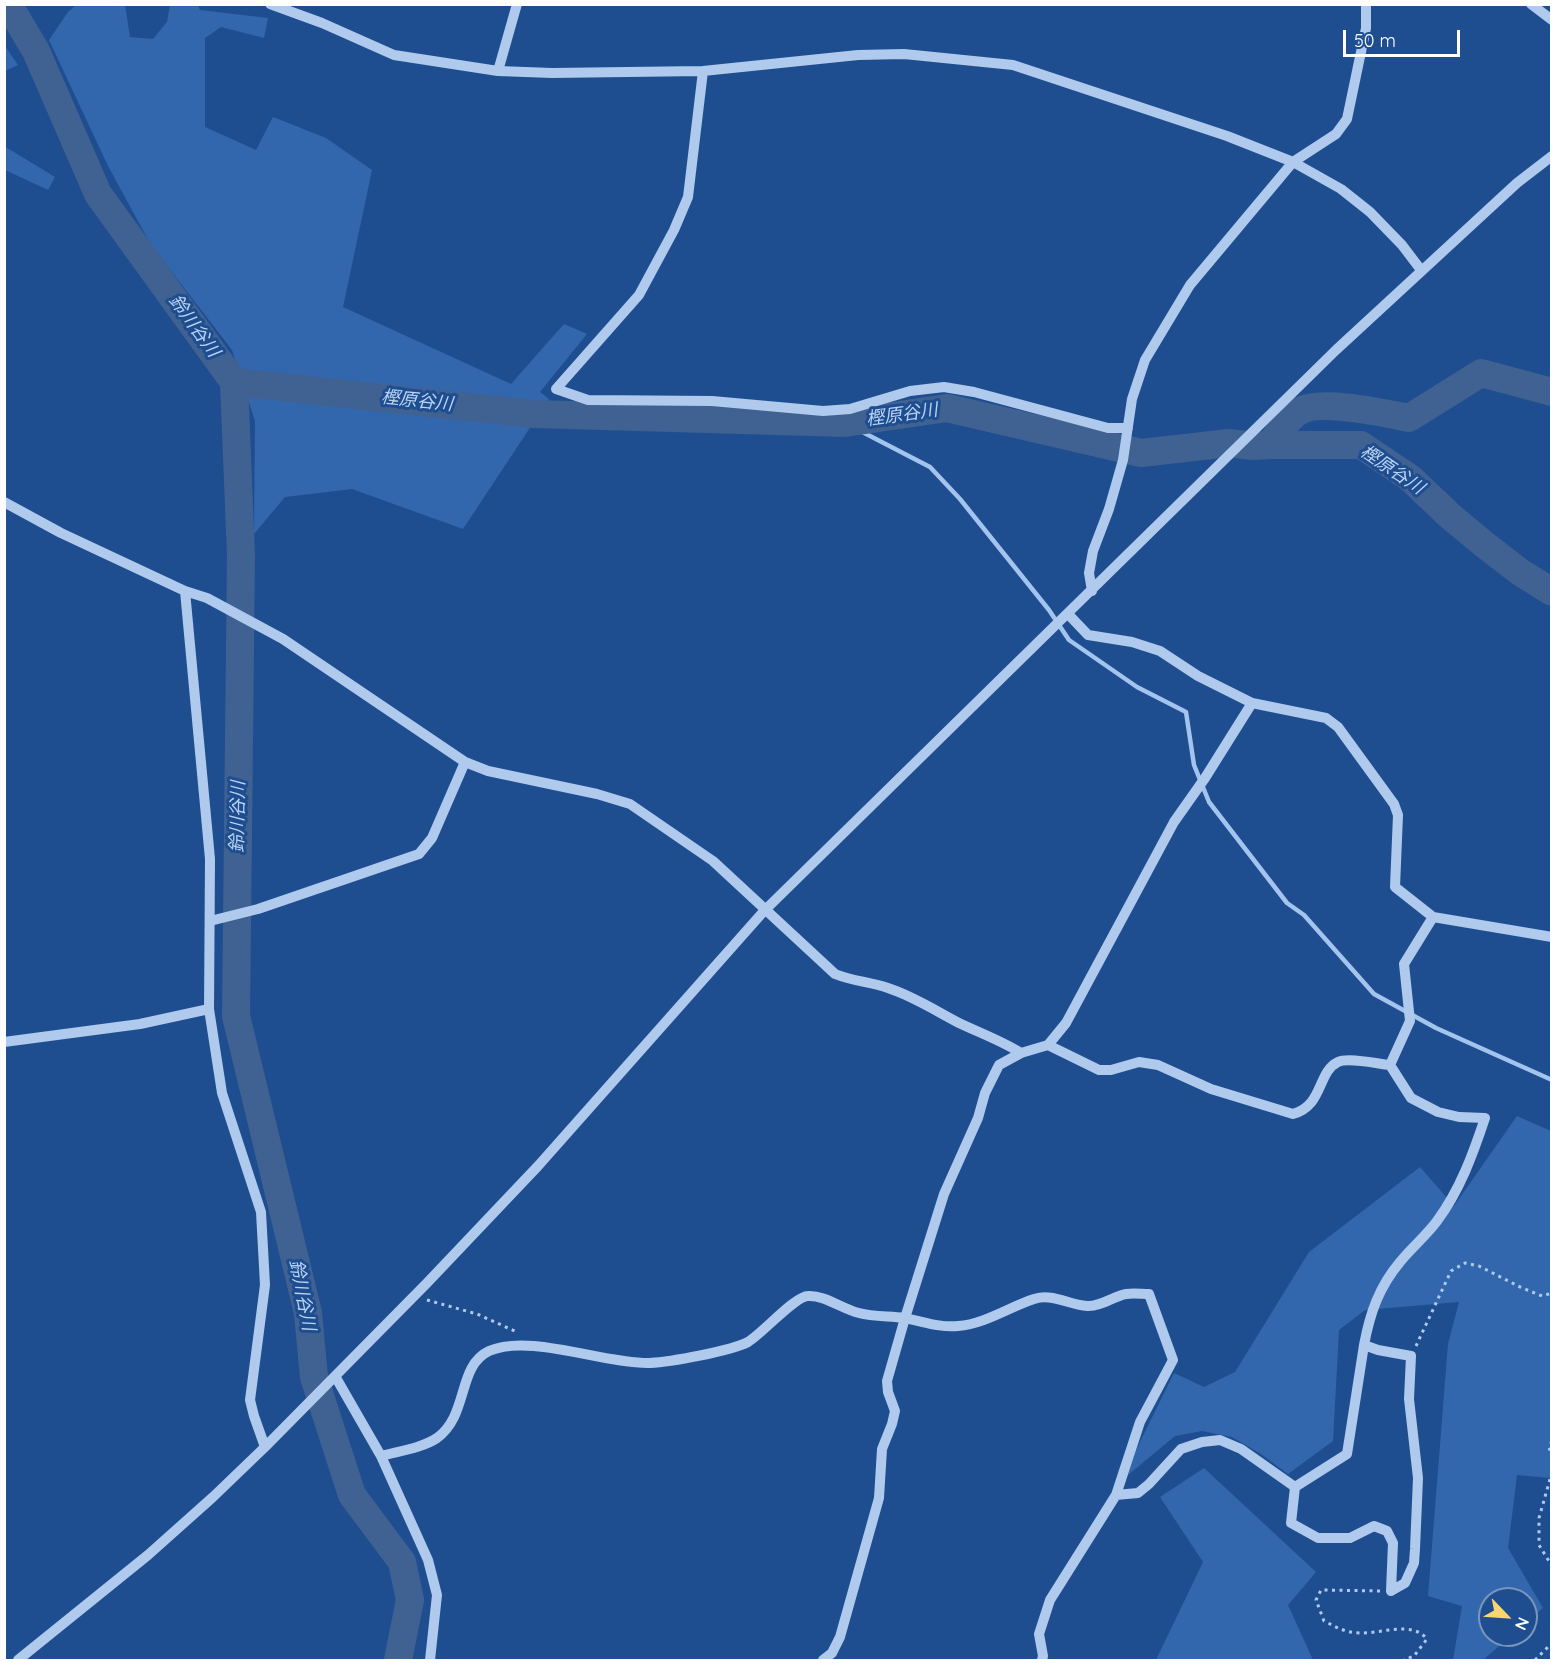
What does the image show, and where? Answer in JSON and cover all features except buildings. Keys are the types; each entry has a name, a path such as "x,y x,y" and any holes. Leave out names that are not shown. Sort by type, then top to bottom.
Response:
{"street":[{"path":"270,4 322,23 394,55 498,71 552,74 703,71 858,55 923,55 1013,65 1238,140 1293,162 1341,189 1370,212 1402,245 1421,270"},
{"path":"498,71 517,4"},
{"path":"1092,591 1089,573 1093,551 1109,509 1123,460 1132,399 1145,360 1190,285 1293,162 1336,134 1347,119 1366,28 1366,4"},
{"path":"1531,4 1551,20"},
{"path":"703,71 688,197 674,230 639,295 556,389 588,400 712,401 823,411 850,409 910,391 944,387 974,392 1128,432"},
{"path":"22,1659 148,1555 213,1497 299,1414 538,1166 764,911 1062,621 1230,453 1421,270 1517,183 1551,156"},
{"path":"4,502 185,591 207,598 283,639 465,762 488,771 597,794 630,804 713,861 764,911 835,974 910,996 1021,1053"},
{"path":"185,591 210,859 209,1009 222,1093 261,1212 265,1285 250,1400 265,1447"},
{"path":"1062,621 1088,635 1132,642 1160,651 1198,676 1252,703 1326,718 1338,727 1394,804 1398,815 1395,887 1433,917 1551,937"},
{"path":"823,1660 832,1653 840,1637 879,1498 882,1449 895,1411 888,1392 887,1381 905,1318 944,1194 978,1118 985,1093 999,1065 1021,1053 1048,1045 1066,1023 1174,822 1198,789 1252,703"},
{"path":"210,921 258,909 419,854 432,838 465,762"},
{"path":"1390,1065 1410,1021 1404,964 1433,917"},
{"path":"4,1042 140,1024 209,1009"},
{"path":"1048,1045 1099,1070 1111,1070 1139,1062 1158,1065 1211,1089 1293,1114 1305,1111 1330,1069 1337,1062 1346,1060 1390,1065"},
{"path":"1295,1487 1347,1454 1368,1322 1379,1290 1399,1262 1437,1222 1469,1166 1485,1118 1459,1118 1438,1112 1411,1098 1390,1065"},
{"path":"381,1456 423,1444 438,1437 454,1418 462,1402 465,1381 476,1360 489,1351 507,1347 540,1346 619,1361 652,1363 745,1344 760,1335 798,1298 807,1296 820,1298 860,1314 905,1318 956,1327 974,1323 1035,1299 1052,1296 1089,1306 1127,1294 1149,1294 1173,1360 1140,1422 1116,1495 1050,1600 1039,1634 1044,1656 1042,1660"},
{"path":"1364,1345 1412,1356 1409,1399 1418,1478 1414,1563 1405,1583 1391,1591"},
{"path":"332,1379 381,1456 428,1560 437,1594 430,1660"},
{"path":"1116,1495 1138,1493 1181,1449 1202,1442 1220,1440 1241,1449 1295,1487"},
{"path":"1295,1487 1291,1523 1318,1538 1350,1538 1374,1526 1387,1532 1393,1543 1391,1591"}],"path":[{"path":"1412,1356 1451,1271 1466,1263 1479,1266 1542,1296 1551,1293"},
{"path":"414,1296 477,1314 540,1346"},
{"path":"1551,1441 1549,1447 1551,1457"},
{"path":"1551,1472 1539,1518 1539,1545 1551,1566"},
{"path":"1391,1591 1322,1590 1316,1600 1324,1621 1343,1631 1359,1634 1412,1629 1421,1632 1427,1639 1414,1656 1404,1660"},
{"path":"1535,1660 1551,1643"}],"shaded area":[{"path":"76,5 125,5 130,37 153,39 167,22 170,5 198,5 200,10 268,18 264,38 221,27 205,38 205,127 256,150 273,117 326,138 372,170 343,307 511,384 564,324 587,334 540,392 549,399 463,529 352,489 285,497 254,534 255,421 232,350 151,245 108,166 49,40 68,12"},
{"path":"5,46 18,65 4,71"},
{"path":"4,146 55,177 48,190 5,170"},
{"path":"1517,1116 1551,1131 1551,1478 1517,1475 1508,1548 1531,1587 1478,1587 1478,1647 1498,1647 1483,1660 1453,1660 1462,1606 1428,1596 1448,1344 1459,1302 1365,1310 1339,1330 1333,1441 1288,1474 1261,1454 1232,1437 1202,1431 1175,1436 1128,1475 1137,1448 1174,1373 1204,1387 1235,1372 1309,1252 1420,1167 1454,1206"},
{"path":"1204,1468 1316,1572 1288,1605 1313,1660 1156,1660 1203,1562 1160,1497"},
{"path":"1538,1599 1543,1608 1538,1612"}],"waterway":[{"name":"鈴川谷川","path":"8,4 36,51 98,194 234,382 241,555 236,1016 308,1313 314,1377 352,1495 402,1562 410,1600 398,1660"},
{"path":"1270,445 1290,419 1307,408 1335,406 1409,418 1481,373 1552,392"},
{"name":"樫原谷川","path":"234,382 534,414 845,423 947,408 1141,453 1229,443 1253,446 1361,445 1410,478 1485,545 1520,572 1552,592"},
{"path":"845,423 930,467 960,499 1049,610 1069,640 1137,687 1186,712 1194,765 1209,802 1287,903 1304,915 1374,994 1436,1028 1552,1080"}]}
